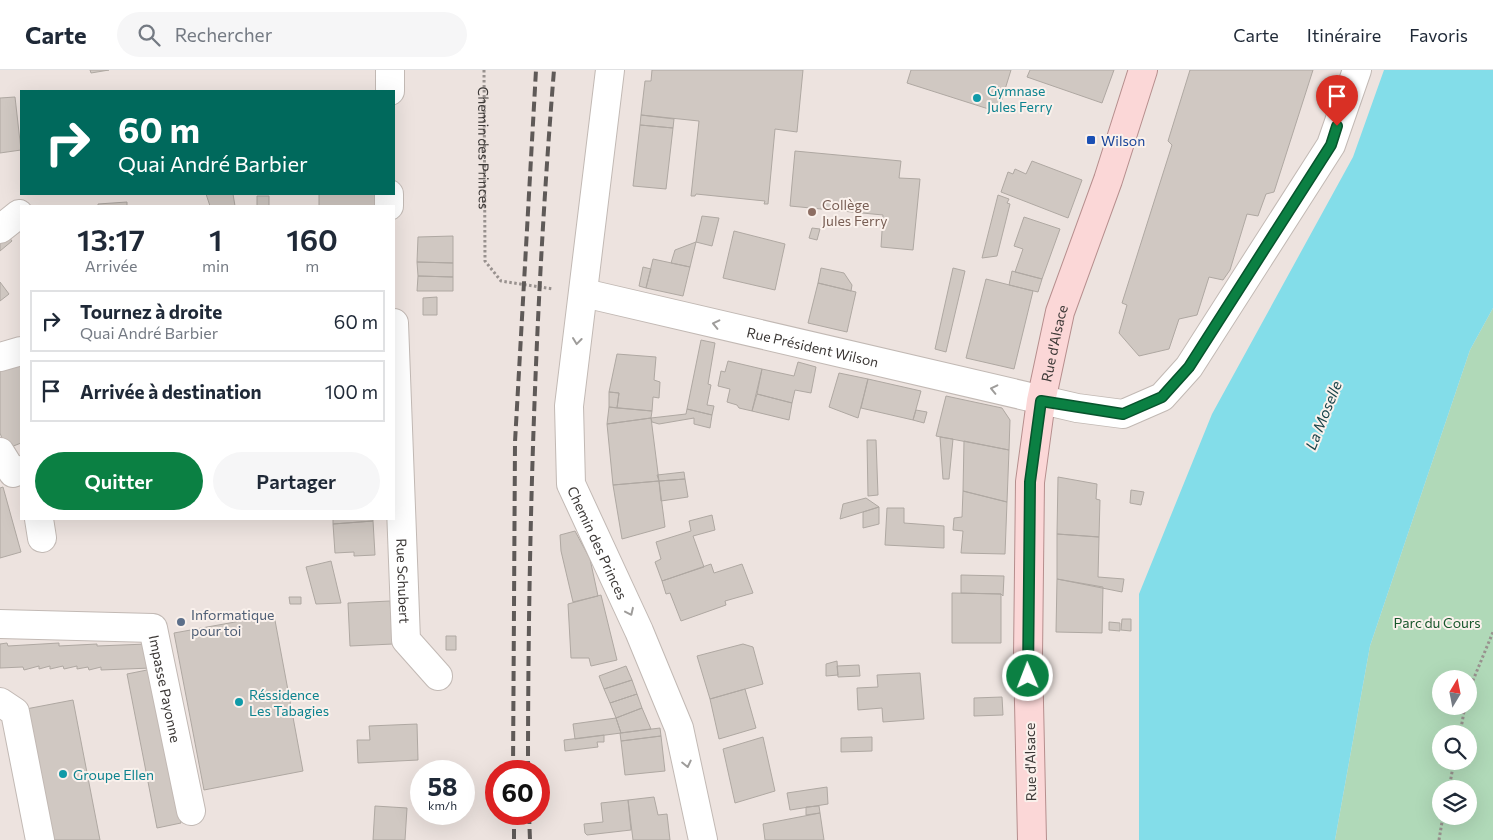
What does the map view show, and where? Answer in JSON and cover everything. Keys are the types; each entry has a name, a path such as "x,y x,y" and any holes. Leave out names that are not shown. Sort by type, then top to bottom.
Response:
{"main road":[{"name":"Rue d'Alsace","path":"1032,840 1028,657 1030,482 1041,401 1060,312 1108,180 1143,70"}],"street":[{"path":"390,70 390,90"},
{"path":"584,292 610,70"},
{"name":"Rue Président Wilson","path":"584,292 1041,401 1123,414 1162,397 1189,367 1331,145 1357,70"},
{"name":"Chemin des Princes","path":"584,292 569,406 571,484 639,631 679,728 703,840"},
{"name":"Rue Schubert","path":"395,349 406,640 438,676"},
{"path":"0,357 20,351"},
{"path":"0,452 13,473 20,470"},
{"name":"Impasse Payonne","path":"0,624 153,628 191,812"},
{"path":"0,702 15,712 40,840"}],"path":[{"name":"Chemin des Princes","path":"484,70 486,260 501,281 584,292"},
{"path":"1477,670 1493,632"},
{"path":"1439,840 1442,825"}],"green space":[{"name":"Parc du Cours","path":"1493,308 1493,840 1335,840 1370,646 1470,350"}],"water":[{"name":"La Moselle","path":"1384,70 1493,70 1493,308 1470,350 1370,646 1335,840 1139,840 1139,594 1212,414 1353,157"}],"building":[{"path":"90,70 109,70 91,73"},
{"path":"652,70 803,70 797,132 775,129 768,204 764,204 765,201 696,194 691,196 699,121 641,115 645,81 651,81"},
{"name":"Gymnase Jules Ferry","path":"911,70 1011,70 998,112 907,83"},
{"path":"1030,70 1114,70 1102,103 1027,77"},
{"path":"1190,70 1313,70 1274,192 1266,194 1258,216 1247,214 1230,270 1223,280 1209,277 1197,315 1179,319 1169,349 1139,356 1119,333 1127,305 1122,303 1172,145 1168,141"},
{"path":"15,97 20,150 0,153 0,98"},
{"path":"641,115 674,119 673,128 640,125"},
{"path":"640,125 673,128 666,189 633,186"},
{"path":"795,151 901,161 899,178 920,179 913,250 881,247 883,215 790,206"},
{"path":"1032,161 1082,180 1068,218 1001,192 1008,172 1013,174 1015,169 1026,174"},
{"path":"206,195 233,195 235,205 210,205"},
{"path":"319,195 375,195 375,205 319,205"},
{"path":"998,195 1009,199 1007,203 1010,204 997,256 982,258"},
{"path":"257,196 269,196 269,205 257,205"},
{"path":"127,202 127,205 98,204"},
{"path":"702,216 719,218 712,246 696,242"},
{"path":"1024,217 1060,229 1042,279 1015,272 1023,249 1014,246"},
{"path":"812,228 820,229 817,240 809,238"},
{"path":"4,231 12,241 0,251 0,235"},
{"path":"734,231 785,244 775,290 723,278"},
{"path":"453,236 453,263 417,262 418,237"},
{"path":"696,242 690,267 671,263 675,250"},
{"path":"653,259 690,267 683,296 646,288"},
{"path":"417,262 453,263 453,277 418,276"},
{"path":"643,267 651,269 646,288 639,286"},
{"path":"821,268 844,273 852,285 851,291 818,283"},
{"path":"953,268 965,271 946,352 935,349"},
{"path":"1012,271 1042,279 1038,292 1009,285"},
{"path":"418,276 453,277 453,291 417,291"},
{"path":"986,279 1033,291 1014,369 966,358"},
{"path":"0,282 9,294 0,301"},
{"path":"818,283 856,292 847,332 808,323"},
{"path":"437,297 437,315 423,315 423,298"},
{"path":"701,340 715,343 708,384 711,385 707,405 714,406 712,415 687,409"},
{"path":"617,354 656,357 654,380 660,382 659,398 653,397 652,411 617,408 619,393 609,392"},
{"path":"20,359 20,443 6,449 0,433 0,366"},
{"path":"728,361 762,369 752,411 739,408 737,405 727,402 730,389 718,386 721,371 725,372"},
{"path":"798,362 816,367 811,393 795,390 792,403 757,394 762,369 794,376"},
{"path":"839,373 868,379 858,418 829,407"},
{"path":"868,379 921,391 913,420 861,408"},
{"path":"609,392 619,393 617,408 609,407"},
{"path":"757,394 792,403 789,420 752,411"},
{"path":"946,396 1002,408 1010,420 1009,450 936,436"},
{"path":"609,407 652,411 651,418 607,424"},
{"path":"687,409 712,415 710,428 694,424 694,418 659,424 652,422 651,418 686,414"},
{"path":"916,410 927,412 924,423 913,420"},
{"path":"651,418 659,481 613,485 607,424"},
{"path":"940,437 953,439 949,479 943,479"},
{"path":"867,440 876,440 878,495 868,496"},
{"path":"964,441 1009,450 1007,502 963,491"},
{"path":"684,472 685,479 659,481 657,475"},
{"path":"1058,477 1097,484 1096,499 1100,500 1099,537 1057,534"},
{"path":"685,479 688,497 661,501 659,481"},
{"path":"659,481 665,527 622,539 613,485"},
{"path":"3,487 21,552 0,558 0,488"},
{"path":"1131,490 1144,492 1141,505 1130,503"},
{"path":"963,491 1007,502 1005,554 961,553 963,531 953,530 954,518 962,517"},
{"path":"866,498 879,507 840,519 843,504"},
{"path":"879,507 879,524 863,528 863,512"},
{"path":"887,508 904,508 904,523 944,526 944,548 885,545"},
{"path":"712,515 715,530 693,536 704,567 662,581 655,562 661,559 656,542 691,531 689,521"},
{"path":"333,520 373,520 373,521 333,524"},
{"path":"373,521 375,555 354,556 354,552 335,553 333,524"},
{"path":"575,531 590,559 598,596 573,602 561,551 560,535"},
{"path":"1057,534 1099,537 1098,577 1124,579 1122,592 1057,579"},
{"path":"331,561 341,603 316,604 306,567"},
{"path":"711,564 714,573 742,564 753,593 725,601 726,605 681,621 670,593 666,594 662,581"},
{"path":"961,575 1004,576 1003,596 1001,594 961,593"},
{"path":"1057,579 1103,587 1102,633 1056,632"},
{"path":"952,593 1001,594 1001,643 952,643"},
{"path":"601,595 617,660 591,666 589,658 571,658 568,604"},
{"path":"289,597 301,597 301,604 290,604"},
{"path":"390,601 393,644 350,646 348,603"},
{"name":"Réssidence Les Tabagies","path":"274,615 303,771 204,790 174,633"},
{"path":"1122,619 1131,619 1131,631 1121,630"},
{"path":"1109,622 1120,623 1120,631 1109,630"},
{"path":"446,636 456,636 456,650 446,650"},
{"path":"7,643 8,646 59,643 59,646 147,644 151,668 101,670 101,667 89,670 88,667 77,669 77,666 64,669 63,666 50,669 50,666 39,669 39,666 24,670 23,667 0,668 0,644"},
{"path":"743,644 753,647 763,684 710,699 697,656"},
{"path":"837,661 838,675 826,676 826,664"},
{"path":"859,665 860,676 838,677 837,666"},
{"path":"626,666 632,680 604,689 599,676"},
{"path":"152,669 181,823 157,828 127,674"},
{"path":"920,673 924,719 883,722 882,708 858,710 857,688 878,687 877,675"},
{"path":"632,680 637,694 610,703 604,689"},
{"path":"745,689 756,728 719,739 710,699"},
{"path":"637,694 642,708 616,718 610,703"},
{"path":"1002,697 1003,715 974,716 974,698"},
{"name":"Groupe Ellen","path":"73,700 100,840 52,840 26,709"},
{"path":"642,708 651,729 621,733 616,718"},
{"path":"616,718 621,733 575,739 573,724"},
{"path":"417,724 418,760 358,763 357,740 370,740 369,726"},
{"path":"660,728 661,736 621,741 620,733"},
{"path":"604,735 604,742 597,742 598,747 565,751 564,740"},
{"path":"661,736 665,771 625,775 621,741"},
{"path":"763,737 775,791 735,803 723,749"},
{"path":"872,737 872,751 841,752 841,738"},
{"path":"827,787 828,804 790,810 787,793"},
{"path":"654,797 658,815 667,814 670,840 633,840 628,800"},
{"path":"628,800 631,830 587,835 585,833 584,824 603,822 601,803"},
{"path":"375,806 407,808 405,840 373,840"},
{"path":"819,806 820,813 806,815 806,807"},
{"path":"820,813 824,840 765,840 763,824"}],"railway":[{"path":"513,760 515,442 536,70"},
{"path":"528,760 529,596 537,332 554,70"},
{"path":"514,825 514,840"},
{"path":"529,825 530,840"}],"place":[{"name":"Gymnase Jules Ferry","path":"977,98"},
{"name":"Wilson","path":"1091,140"},
{"name":"Collège Jules Ferry","path":"812,212"},
{"name":"Informatique pour toi","path":"181,622"},
{"name":"Réssidence Les Tabagies","path":"239,702"},
{"name":"Groupe Ellen","path":"63,774"}],"route":[{"path":"1028,676 1030,482 1041,401 1123,414 1162,397 1189,367 1331,145 1337,126"}]}
